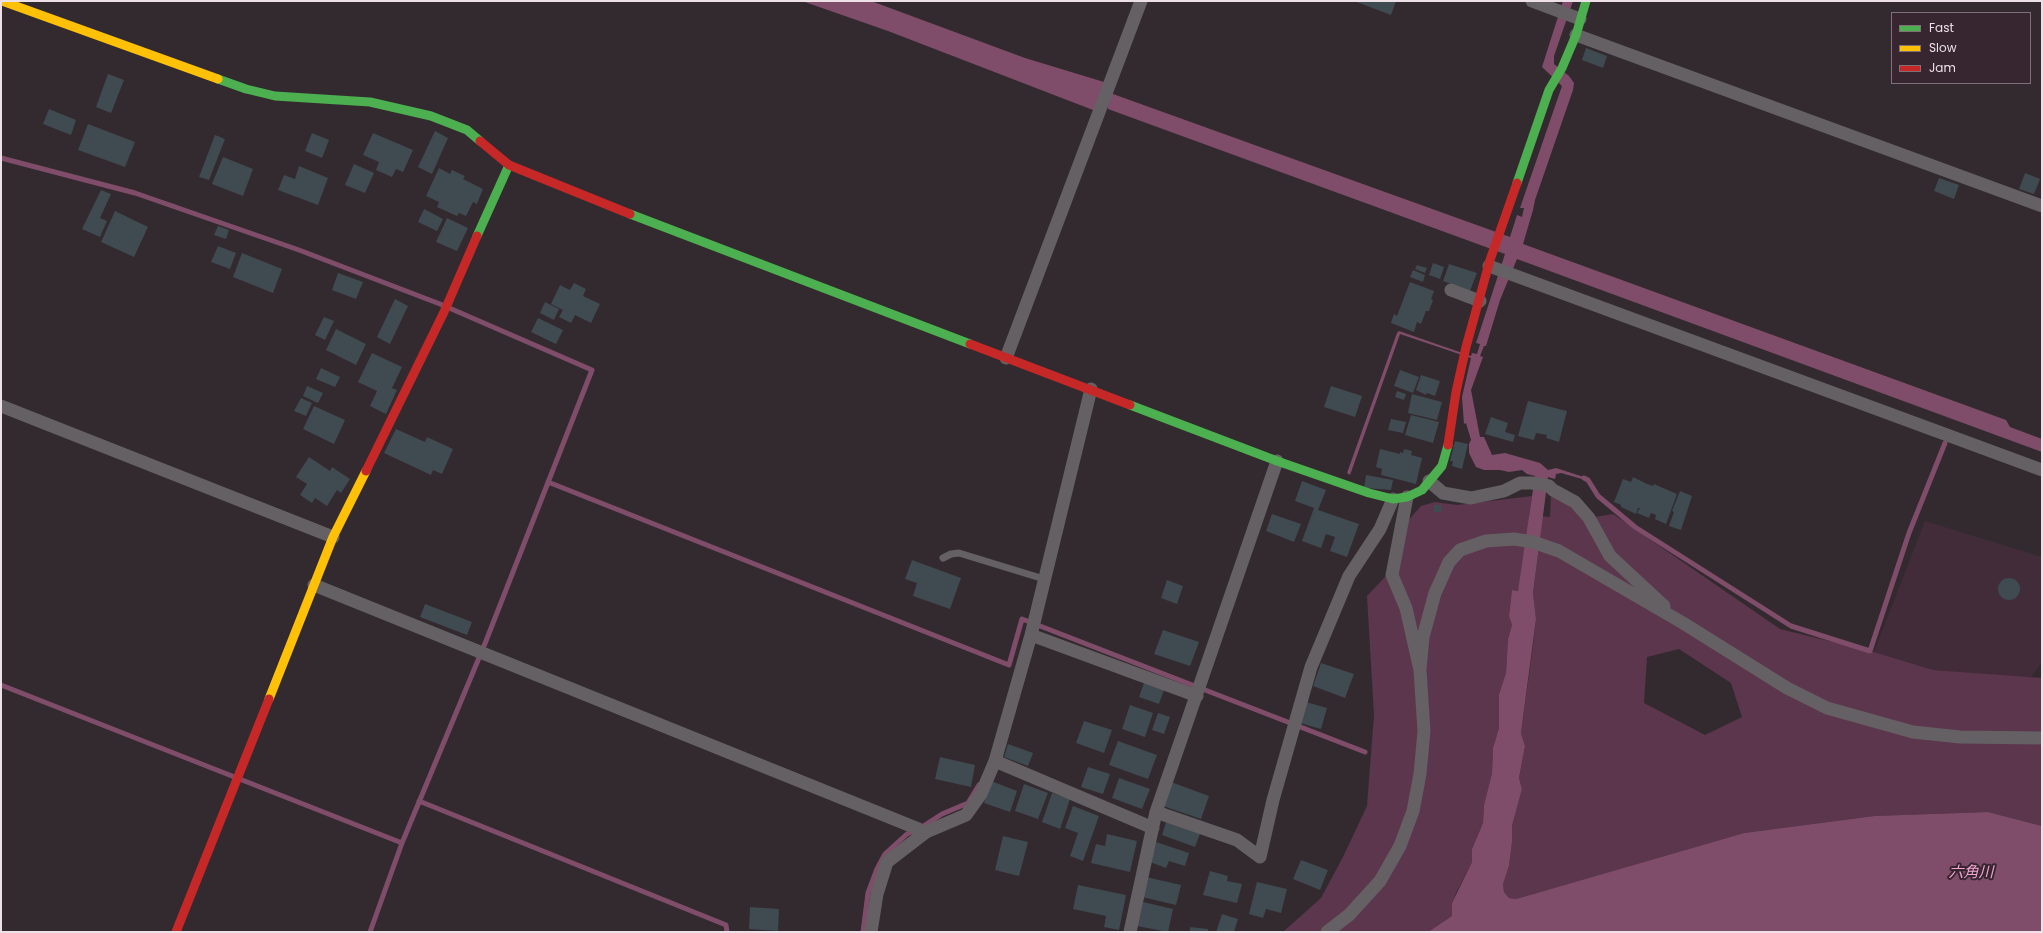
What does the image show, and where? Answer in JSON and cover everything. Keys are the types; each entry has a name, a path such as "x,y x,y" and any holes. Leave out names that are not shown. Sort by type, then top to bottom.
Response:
{"street":[{"path":"2,1 246,89 275,96 370,102 431,116 467,130 509,165 600,202 1277,461 1369,493 1393,499 1407,497 1422,490 1442,466 1450,439 1456,392 1466,347 1490,263 1549,90 1562,68 1576,35 1575,17 1586,1"},
{"path":"1006,358 1141,1"},
{"path":"1532,1 1575,17"},
{"path":"1576,35 2042,206"},
{"path":"176,932 333,537 444,311 509,165"},
{"path":"1490,263 1519,277 2042,470"},
{"path":"1451,290 1480,301"},
{"path":"871,932 877,894 886,862 921,829 966,815 981,794 995,761 1032,633 1091,389"},
{"path":"1,406 333,537"},
{"path":"1130,932 1156,812 1199,691 1277,461"},
{"path":"1429,481 1443,493 1471,498 1504,490 1520,483 1532,482 1549,486 1553,490 1575,502 1589,518 1610,556 1683,624"},
{"path":"1407,497 1392,575 1406,608 1420,670"},
{"path":"1156,812 1237,840 1260,857 1273,800 1311,667 1349,576 1380,529 1393,499"},
{"path":"1327,932 1349,915 1380,881 1400,846 1413,811 1420,774 1424,731 1420,670 1423,637 1435,593 1449,562 1460,550 1486,541 1514,539 1533,542 1559,551 1683,624 1787,688 1835,710 1913,732 1960,737 2042,738"},
{"path":"314,585 921,829"},
{"path":"1032,633 1199,691"},
{"path":"995,761 1153,828"}],"lane":[{"path":"943,558 951,554 959,553 1044,579"}],"shaded area":[{"path":"1532,496 1529,515 1550,517 1551,496 1569,504 1583,519 1613,514 1780,629 1874,652 1933,670 2042,678 2042,826 1988,812 1874,816 1744,833 1516,899 1509,898 1504,892 1503,884 1509,866 1512,826 1522,789 1519,778 1525,746 1521,733 1536,619 1533,594 1540,538 1518,591 1512,590 1509,616 1512,625 1508,639 1506,673 1499,694 1499,728 1493,748 1492,773 1484,805 1483,823 1472,849 1472,862 1452,903 1452,916 1428,932 1283,932 1321,898 1343,857 1367,806 1374,715 1367,596 1401,560 1406,523 1421,506 1435,502 1457,505","holes":["1679,649 1731,683 1742,717 1705,735 1644,703 1647,657"]},
{"path":"1925,521 2042,557 2042,662 2030,678 1933,670 1874,652"}],"water":[{"name":"六角川","path":"802,1 871,1 1025,58 1104,82 1113,94 1510,237 1517,215 1522,217 1524,208 1520,208 1562,86 1542,67 1563,1 1573,1 1554,56 1554,64 1569,76 1574,83 1573,90 1535,200 1523,244 2006,420 2010,427 2042,439 2042,452 1517,259 1500,300 1486,346 1484,346 1480,356 1483,357 1471,390 1480,437 1484,437 1492,455 1505,453 1540,463 1548,470 1556,468 1590,479 1589,481 1561,473 1556,474 1555,479 1548,477 1533,593 1536,619 1521,733 1525,746 1519,778 1522,789 1512,826 1509,866 1503,884 1504,892 1509,898 1516,899 1744,833 1874,816 1988,812 2042,826 2042,932 1428,932 1452,916 1452,903 1472,862 1472,849 1483,823 1484,805 1492,773 1493,748 1499,728 1499,694 1506,673 1508,639 1512,625 1509,616 1512,590 1518,591 1535,476 1527,474 1522,470 1509,472 1500,470 1484,470 1476,467 1469,453 1469,444 1471,440 1466,423 1464,424 1462,397 1471,358 1400,334 1350,475 1347,473 1397,333 1399,331 1471,356 1472,353 1477,354 1480,344 1476,343 1505,254 1108,109 1108,106 1093,110 888,31"}],"building":[{"path":"1354,1 1396,1 1391,15"},
{"path":"1586,48 1607,56 1603,68 1582,60"},
{"path":"108,74 124,80 111,113 96,107"},
{"path":"49,109 76,120 71,135 43,124"},
{"path":"88,124 135,142 125,167 78,150"},
{"path":"435,131 448,138 432,174 418,167"},
{"path":"312,133 329,140 322,158 305,151"},
{"path":"373,133 413,150 403,172 396,169 392,177 376,170 379,162 363,155"},
{"path":"215,135 225,139 209,180 199,177"},
{"path":"223,157 253,169 243,196 212,184"},
{"path":"354,164 374,173 365,193 345,185"},
{"path":"299,166 328,178 318,205 278,190 284,175 295,179"},
{"path":"439,168 450,174 452,170 465,176 463,179 483,189 477,204 473,202 466,216 459,213 457,216 437,207 439,202 426,196"},
{"path":"2025,173 2040,179 2034,194 2019,189"},
{"path":"1939,178 1959,185 1954,199 1934,191"},
{"path":"101,190 111,194 100,218 107,221 100,237 82,229"},
{"path":"424,209 443,219 437,231 418,222"},
{"path":"115,211 148,227 134,257 101,242"},
{"path":"447,218 468,228 457,251 436,242"},
{"path":"218,226 229,230 226,239 214,235"},
{"path":"218,246 236,253 230,269 211,262"},
{"path":"242,253 282,269 273,293 233,277"},
{"path":"1433,263 1444,267 1440,279 1429,275"},
{"path":"1449,264 1477,273 1470,291 1443,281"},
{"path":"1417,265 1427,268 1425,273 1415,269"},
{"path":"1413,270 1425,275 1423,282 1410,277"},
{"path":"338,273 363,282 356,299 332,290"},
{"path":"1410,282 1434,291 1431,299 1433,300 1429,311 1426,311 1421,324 1417,322 1414,332 1391,323 1394,314 1397,316"},
{"path":"574,283 586,289 583,296 600,304 591,323 575,315 571,323 559,317 563,310 551,304 560,285 570,290"},
{"path":"395,299 408,306 390,344 377,337"},
{"path":"545,302 559,309 554,320 540,313"},
{"path":"324,317 334,321 325,340 315,335"},
{"path":"538,318 563,330 556,344 531,332"},
{"path":"336,329 366,344 356,365 326,350"},
{"path":"372,353 402,367 392,388 397,390 386,414 370,406 377,391 358,382"},
{"path":"321,368 340,377 335,387 316,379"},
{"path":"1400,370 1419,377 1413,393 1394,386"},
{"path":"1421,375 1440,381 1435,396 1427,393 1426,395 1416,390"},
{"path":"307,386 323,393 318,403 303,396"},
{"path":"1331,386 1362,396 1355,417 1324,407"},
{"path":"1397,391 1406,394 1404,400 1395,397"},
{"path":"1412,394 1442,402 1437,420 1408,413"},
{"path":"301,398 312,403 306,416 294,411"},
{"path":"1528,401 1567,411 1559,442 1546,438 1547,435 1536,433 1534,440 1518,436"},
{"path":"314,406 345,420 334,444 303,429"},
{"path":"1411,415 1439,422 1433,443 1405,435"},
{"path":"1491,417 1508,423 1505,432 1515,435 1513,442 1485,434"},
{"path":"1391,419 1406,422 1403,433 1388,430"},
{"path":"396,429 425,442 427,437 453,449 442,474 433,470 431,475 384,453"},
{"path":"1455,441 1468,444 1462,469 1452,466 1453,461 1450,461"},
{"path":"1380,449 1400,454 1400,452 1403,453 1404,449 1412,451 1411,455 1422,458 1416,484 1381,475 1382,469 1376,467"},
{"path":"309,457 330,471 332,467 350,479 341,493 337,490 327,506 315,498 312,503 300,495 307,484 296,477"},
{"path":"1366,475 1393,480 1391,490 1364,488"},
{"path":"1633,477 1647,484 1653,486 1654,484 1677,494 1666,524 1655,519 1656,515 1651,513 1649,518 1637,513 1640,508 1638,508 1636,514 1614,502 1623,479 1631,482"},
{"path":"1302,481 1326,490 1318,510 1359,524 1347,557 1330,551 1335,537 1326,534 1321,548 1302,541 1314,508 1295,501"},
{"path":"1680,491 1692,496 1681,530 1669,526 1674,512 1672,511"},
{"path":"1434,505 1442,505 1441,512 1434,512"},
{"path":"1272,514 1301,524 1294,542 1266,531"},
{"path":"912,560 961,578 950,609 913,596 917,583 905,579"},
{"path":"2009,578 2017,581 2020,589 2017,597 2009,600 2001,597 1998,589 2001,581"},
{"path":"1167,580 1183,586 1177,604 1161,598"},
{"path":"425,604 472,622 467,635 420,617"},
{"path":"1163,630 1199,642 1190,666 1154,654"},
{"path":"1321,663 1354,674 1345,698 1313,686"},
{"path":"1145,680 1165,687 1159,704 1139,697"},
{"path":"1306,702 1327,708 1321,729 1300,723"},
{"path":"1130,705 1153,713 1145,737 1122,729"},
{"path":"1158,713 1170,717 1164,734 1152,730"},
{"path":"1084,721 1112,730 1104,753 1076,743"},
{"path":"1118,741 1157,755 1148,779 1109,765"},
{"path":"1008,744 1033,753 1028,766 1004,757"},
{"path":"940,757 975,765 971,787 935,779"},
{"path":"1088,767 1110,774 1103,794 1081,787"},
{"path":"1119,778 1150,789 1142,809 1112,798"},
{"path":"991,781 1017,791 1010,812 984,803"},
{"path":"1171,782 1209,796 1201,819 1163,806"},
{"path":"1024,784 1048,793 1038,819 1015,811"},
{"path":"1052,793 1070,799 1060,829 1042,822"},
{"path":"1073,806 1099,816 1083,861 1070,856 1078,833 1065,828"},
{"path":"1167,819 1201,831 1195,847 1162,835"},
{"path":"1107,834 1137,841 1130,872 1091,863 1096,844 1105,846"},
{"path":"1003,836 1028,842 1019,876 995,870"},
{"path":"1156,842 1189,853 1185,866 1169,861 1166,868 1150,862"},
{"path":"1301,860 1328,870 1320,890 1293,879"},
{"path":"1210,871 1228,876 1227,881 1242,884 1237,903 1203,895"},
{"path":"1146,877 1181,885 1176,905 1142,897"},
{"path":"1257,882 1287,889 1281,913 1266,909 1263,918 1249,914"},
{"path":"1078,885 1126,895 1119,930 1104,927 1106,916 1073,909"},
{"path":"1143,902 1173,909 1168,932 1137,926"},
{"path":"750,907 779,909 778,931 749,929"},
{"path":"1222,914 1238,919 1234,932 1216,932"},
{"path":"1190,927 1208,929 1208,932 1190,932"}],"waterway":[{"path":"1,158 135,193 299,250 440,304 592,370 486,641 402,843 370,932"},
{"path":"1584,478 1588,480 1598,496 1635,527 1791,626 1870,651 1909,533 1945,443"},
{"path":"548,482 1009,665 1022,619 1365,752"},
{"path":"1,685 402,843"},
{"path":"925,825 942,814 968,803 979,785"},
{"path":"419,801 726,925 727,932"},
{"path":"863,932 868,893 877,869 885,854 907,834 916,830"}],"traffic: fast":[{"path":"1517,183 1549,90 1562,68 1576,35 1586,1"},
{"path":"218,79 246,89 275,96 370,102 431,116 467,130 480,141"},
{"path":"477,236 509,165"},
{"path":"630,214 970,344"},
{"path":"1130,405 1277,461 1369,493 1393,499 1407,497 1422,490 1442,466 1448,445"}],"traffic: slow":[{"path":"2,1 218,79"},
{"path":"269,699 333,537 366,471"}],"traffic: jam":[{"path":"480,141 509,165 630,214"},
{"path":"1448,445 1456,392 1466,347 1490,260 1517,183"},
{"path":"366,471 444,312 477,236"},
{"path":"970,344 1130,405"},
{"path":"176,932 269,699"}]}
